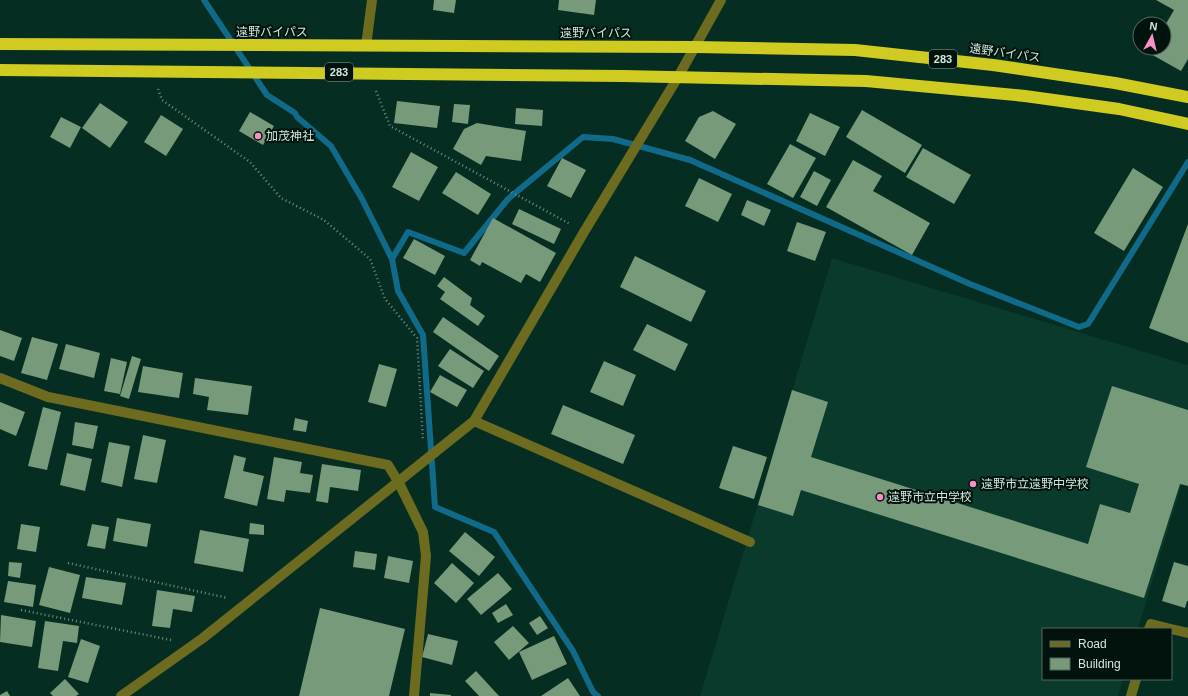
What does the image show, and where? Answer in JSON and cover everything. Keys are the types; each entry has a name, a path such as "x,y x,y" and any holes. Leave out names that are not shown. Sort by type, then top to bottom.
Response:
{"highway":[{"name":"遠野バイパス","path":"0,44 695,47 855,50 993,64 1115,83 1188,97"},
{"name":"283","path":"0,70 373,73 866,81 952,88 1120,108 1188,124"}],"street":[{"path":"366,46 372,0"},
{"path":"121,696 248,602 399,483 474,421 584,232 678,77 720,0"},
{"path":"0,378 48,397 388,465 399,483 423,532 426,556 414,696"},
{"path":"474,421 750,542"},
{"path":"1149,628 1151,624 1167,628"},
{"path":"1172,629 1188,633"},
{"path":"1131,696 1136,680"}],"path":[{"path":"152,71 162,100 250,162 281,198 324,220 370,259 385,299 417,338 424,462"},
{"path":"373,73 376,92 390,126 584,232"},
{"path":"68,563 248,602"},
{"path":"21,610 193,644"}],"shaded area":[{"name":"遠野市立遠野中学校","path":"832,258 1188,365 1188,463 1138,628 1042,628 1042,680 1123,680 1118,696 700,696"}],"building":[{"path":"434,0 456,0 454,13 433,10"},
{"path":"559,0 596,0 594,15 558,10"},
{"path":"1156,0 1188,0 1188,59 1181,71 1154,56 1172,56 1172,16 1170,16 1174,10"},
{"path":"397,101 440,106 437,128 394,123"},
{"path":"100,103 128,122 110,148 82,128"},
{"path":"454,104 470,105 468,124 452,122"},
{"path":"516,108 543,110 542,126 515,124"},
{"path":"862,110 922,145 905,173 846,137"},
{"path":"713,111 736,124 715,159 685,141 699,117"},
{"path":"250,112 274,126 263,145 239,131"},
{"path":"810,113 840,127 825,156 796,141"},
{"path":"161,115 183,129 166,156 144,142"},
{"path":"61,117 81,127 70,148 50,137"},
{"path":"477,123 526,131 521,161 486,156 481,165 453,149 464,129"},
{"path":"790,144 816,158 793,198 767,184"},
{"path":"923,148 971,175 954,204 906,177"},
{"path":"411,152 438,167 419,201 392,187"},
{"path":"562,158 586,170 571,198 547,186"},
{"path":"853,160 882,176 873,191 930,223 912,255 826,207"},
{"path":"1133,168 1163,187 1124,251 1094,233"},
{"path":"814,171 831,180 817,206 800,197"},
{"path":"456,172 491,194 478,215 442,193"},
{"path":"699,178 732,194 718,222 685,206"},
{"path":"747,200 771,210 764,226 741,215"},
{"path":"519,209 561,229 554,244 512,224"},
{"path":"493,218 556,253 540,282 526,274 521,283 482,262 480,266 470,260"},
{"path":"797,222 826,232 815,261 787,251"},
{"path":"1188,224 1188,343 1149,328"},
{"path":"414,239 445,256 435,275 403,258"},
{"path":"635,256 706,291 691,322 620,287"},
{"path":"444,277 472,298 470,305 485,316 478,326 440,299 445,292 437,286"},
{"path":"443,317 499,356 489,371 433,332"},
{"path":"647,324 688,344 675,371 633,350"},
{"path":"0,330 22,338 14,361 0,356"},
{"path":"32,337 58,344 47,380 21,373"},
{"path":"66,344 100,353 94,378 59,369"},
{"path":"450,349 484,371 473,388 438,366"},
{"path":"132,356 141,359 129,399 120,396"},
{"path":"111,358 127,362 120,394 104,391"},
{"path":"604,361 636,375 623,406 590,392"},
{"path":"379,364 397,369 386,407 368,402"},
{"path":"143,366 183,373 179,398 138,392"},
{"path":"440,375 467,390 457,407 430,392"},
{"path":"195,378 252,386 248,415 207,410 209,397 193,394"},
{"name":"遠野市立中学校","path":"1112,386 1188,410 1188,486 1180,484 1144,598 801,490 793,516 758,505 792,390 828,402 811,457 1088,544 1100,504 1130,513 1139,484 1086,467"},
{"path":"0,402 25,412 16,436 0,429"},
{"path":"563,405 635,435 623,464 551,434"},
{"path":"43,407 61,412 47,470 28,466"},
{"path":"295,418 308,421 306,432 293,430"},
{"path":"75,422 98,426 93,449 72,445"},
{"path":"143,435 166,440 157,483 134,479"},
{"path":"109,442 130,446 122,487 101,482"},
{"path":"733,446 767,457 754,499 719,488"},
{"path":"67,453 92,459 85,491 60,485"},
{"path":"234,455 246,458 243,471 264,476 257,506 224,498"},
{"path":"274,457 302,462 300,473 313,475 310,493 286,490 284,502 267,499"},
{"path":"322,464 361,470 358,491 330,487 328,503 316,501"},
{"path":"117,518 151,524 147,547 113,541"},
{"path":"250,523 264,525 264,535 249,534"},
{"path":"21,524 40,527 36,552 17,549"},
{"path":"92,524 109,527 105,549 87,546"},
{"path":"200,530 249,539 243,572 194,563"},
{"path":"465,532 495,557 479,576 449,551"},
{"path":"355,551 377,554 375,570 353,567"},
{"path":"388,556 413,561 409,583 384,578"},
{"path":"9,562 22,563 20,578 8,576"},
{"path":"1174,562 1188,566 1188,601 1185,608 1162,601"},
{"path":"452,563 474,583 456,603 434,583"},
{"path":"49,567 80,575 70,613 39,605"},
{"path":"498,573 512,589 481,615 467,599"},
{"path":"86,577 126,583 122,605 82,598"},
{"path":"8,581 36,585 33,607 4,602"},
{"path":"157,590 195,596 192,612 173,609 170,628 152,626"},
{"path":"506,604 513,615 498,623 492,613"},
{"path":"320,608 405,629 389,696 299,696"},
{"path":"1,615 36,621 32,647 0,642"},
{"path":"540,616 548,628 537,635 529,623"},
{"path":"45,621 79,626 77,643 63,641 58,671 38,668"},
{"path":"513,626 529,643 509,660 494,642"},
{"path":"428,634 458,641 452,665 422,657"},
{"path":"554,636 567,664 532,680 519,652"},
{"path":"81,639 100,646 88,683 68,677"},
{"path":"476,671 499,696 479,696 465,681"},
{"path":"568,678 580,696 541,696"},
{"path":"65,679 79,694 76,696 53,696 50,693"},
{"path":"7,691 10,696 0,696 0,695"},
{"path":"430,693 451,695 451,696 430,696"}],"waterway":[{"path":"204,0 267,95 295,113 297,117 331,146 362,199 392,259 398,291 423,335 435,507 494,532 573,651 593,692 598,696"},
{"path":"392,259 408,232 464,253 508,199 583,137 613,139 690,160 970,284 1079,327 1088,324 1188,162"}],"place":[{"name":"加茂神社","path":"258,136"},
{"name":"遠野市立遠野中学校","path":"973,484"},
{"name":"遠野市立中学校","path":"880,497"}]}
